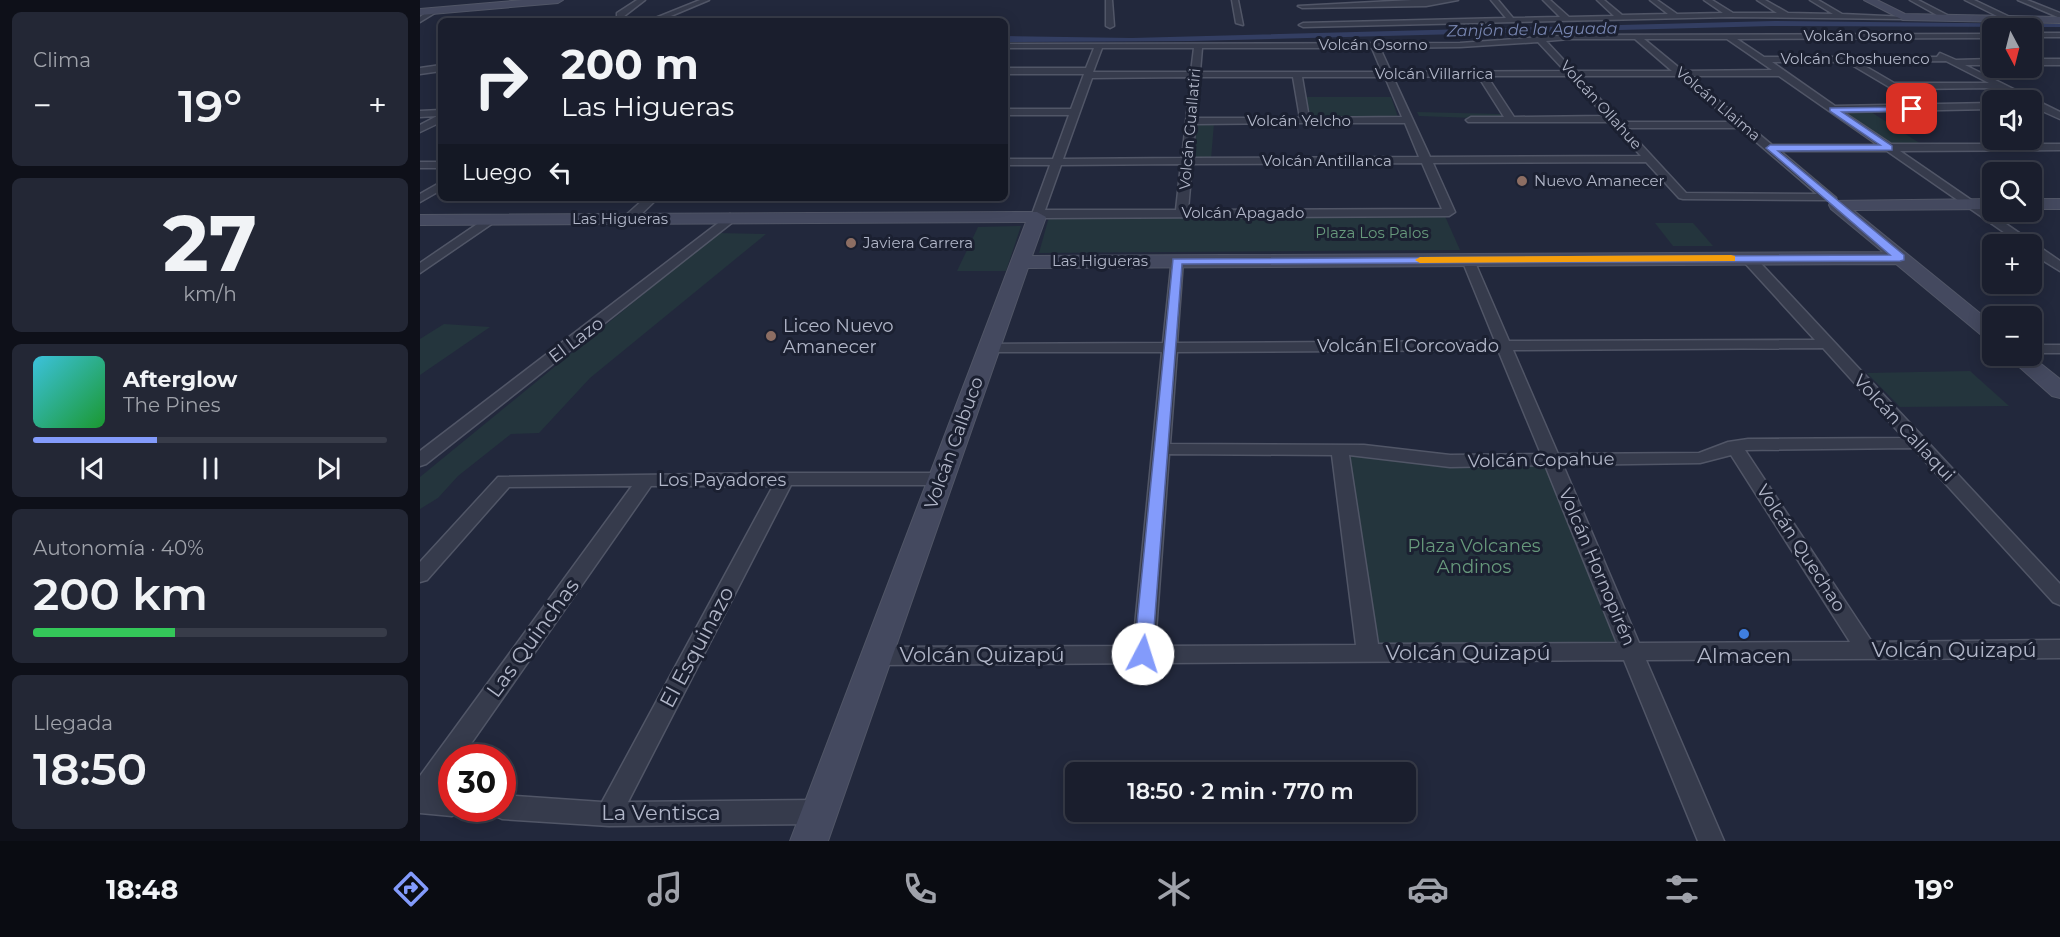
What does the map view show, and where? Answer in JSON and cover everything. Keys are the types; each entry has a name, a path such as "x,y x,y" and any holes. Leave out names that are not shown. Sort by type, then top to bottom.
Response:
{"street":[{"path":"420,12 558,0"},
{"path":"620,15 642,0"},
{"path":"660,18 706,0"},
{"path":"1109,0 1110,26"},
{"path":"1235,0 1240,23"},
{"path":"1406,0 1449,12 1512,21 1731,15 2007,18"},
{"path":"1449,12 1455,0"},
{"path":"1494,0 1512,21"},
{"path":"1546,0 1567,19"},
{"path":"1600,0 1621,18"},
{"path":"1653,0 1676,16"},
{"path":"1707,0 1731,15"},
{"path":"1760,0 1786,15"},
{"path":"1812,0 1842,16"},
{"path":"1869,0 1903,16"},
{"path":"1913,0 1947,17"},
{"path":"1968,0 2007,18"},
{"path":"2021,0 2060,18"},
{"path":"1302,6 1421,4"},
{"path":"420,20 434,11"},
{"path":"1303,24 1449,12"},
{"path":"2042,18 2060,18"},
{"path":"2042,36 2060,35"},
{"path":"1728,36 2014,234"},
{"path":"1902,36 1920,45"},
{"name":"Volcán Osorno","path":"1008,46 1460,45 1540,39 1637,37 1982,36"},
{"name":"Volcán Llaima","path":"1637,37 1982,326"},
{"name":"Volcán Ollahue","path":"1540,39 1686,197 1833,201"},
{"name":"Volcán Calbuco","path":"809,841 1099,45"},
{"name":"Volcán Guallatiri","path":"1182,213 1198,45"},
{"path":"1375,45 1427,160"},
{"path":"1929,50 2008,90"},
{"name":"Volcán Choshuenco","path":"1761,60 1982,62"},
{"path":"1848,60 1929,108"},
{"path":"2042,62 2060,62"},
{"path":"2047,62 2060,68"},
{"path":"420,71 437,69"},
{"path":"420,76 437,69"},
{"name":"Volcán Villarrica","path":"1008,71 1195,75 1780,73"},
{"path":"1297,74 1305,121"},
{"path":"1480,74 1511,120"},
{"path":"1893,86 2001,86"},
{"path":"2042,105 2060,106"},
{"path":"1833,109 1982,106"},
{"path":"2042,108 2060,116"},
{"path":"1008,112 1075,112"},
{"path":"420,114 438,116"},
{"path":"420,129 438,118"},
{"name":"Volcán Yelcho","path":"1190,121 1407,120"},
{"path":"1471,120 1742,125"},
{"path":"1770,148 2060,147"},
{"name":"Volcán Antillanca","path":"1008,162 1650,159"},
{"name":"Volcán Apagado","path":"1037,215 1449,212 1427,160"},
{"path":"420,165 438,165"},
{"path":"420,199 438,187"},
{"path":"629,219 649,201"},
{"path":"1833,201 1982,204"},
{"path":"2042,204 2060,204"},
{"name":"Las Higueras","path":"420,220 1037,215"},
{"name":"El Lazo","path":"420,460 730,218"},
{"path":"420,268 489,220"},
{"path":"2042,254 2060,267"},
{"name":"Volcán Callaqui","path":"1748,258 2060,597"},
{"name":"Las Higueras","path":"1020,262 1900,258"},
{"name":"Volcán Hornopirén","path":"1468,260 1711,841"},
{"path":"1143,654 1177,261"},
{"name":"Volcán El Corcovado","path":"988,348 1827,344"},
{"path":"2042,349 2060,349"},
{"path":"2030,366 2060,391"},
{"name":"Volcán Copahue","path":"1161,449 1340,450 1450,461 1700,458 1734,446 1748,444 1918,443"},
{"name":"Volcán Quechao","path":"1734,446 1867,651"},
{"path":"1340,450 1368,653"},
{"name":"El Esquinazo","path":"609,814 785,479"},
{"name":"Los Payadores","path":"420,575 504,481 941,479"},
{"name":"Las Quinchas","path":"420,796 646,480"},
{"name":"Volcán Quizapú","path":"877,656 2060,650"},
{"path":"420,801 438,803"},
{"name":"La Ventisca","path":"516,808 609,814 820,812"}],"green space":[{"path":"1306,97 1391,97 1398,117 1311,118"},
{"path":"1417,112 1500,114 1503,119 1419,116"},
{"path":"1843,112 1871,112 1921,144 1890,144"},
{"path":"1214,123 1211,159 1191,158 1195,124"},
{"name":"Plaza Los Palos","path":"1444,214 1460,250 1039,253 1049,217"},
{"path":"1655,223 1693,223 1713,246 1673,246"},
{"path":"1021,226 1006,271 957,271 978,227"},
{"path":"718,233 766,234 590,378 539,433 511,434 458,476 438,498 420,509 420,477"},
{"path":"444,324 490,327 420,375 420,339"},
{"path":"1970,371 2009,406 1900,407 1867,373"},
{"name":"Plaza Volcanes Andinos","path":"1347,455 1444,464 1547,465 1622,647 1380,648"}],"water":[{"name":"Zanjón de la Aguada","path":"1774,21 1982,23 1982,27 1772,26 1192,41 1008,42 1008,36 1132,38"},
{"path":"2042,24 2060,24 2060,27 2042,27"}],"slow traffic":[{"path":"1420,260 1731,258"}],"place":[{"name":"Nuevo Amanecer","path":"1522,181"},
{"name":"Javiera Carrera","path":"851,243"},
{"name":"Liceo Nuevo Amanecer","path":"771,336"},
{"name":"Almacen","path":"1744,634"}],"route":[{"path":"1143,654 1177,261 1900,258 1770,148 1889,148 1833,109 1912,109"}]}
